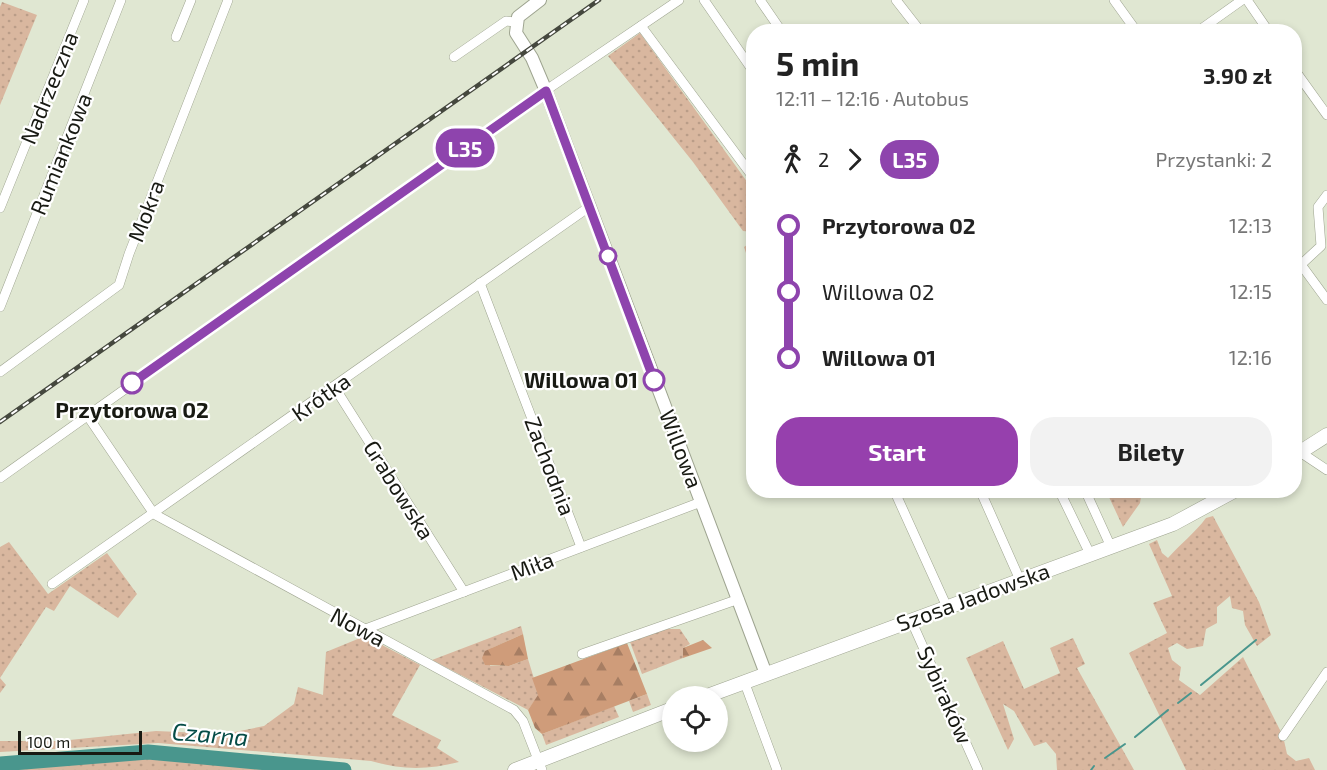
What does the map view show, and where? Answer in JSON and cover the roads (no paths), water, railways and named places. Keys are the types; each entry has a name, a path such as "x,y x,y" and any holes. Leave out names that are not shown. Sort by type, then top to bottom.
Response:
{"main road":[{"path":"1302,451 1327,435"},
{"name":"Szosa Jadowska","path":"728,687 1173,524 1221,498"},
{"path":"515,770 539,766 662,714"}],"street":[{"name":"Nadrzeczna","path":"0,208 84,0"},
{"name":"Rumiankowa","path":"0,307 121,0"},
{"path":"176,37 191,0"},
{"name":"Mokra","path":"0,372 119,285 228,0"},
{"path":"454,57 506,21 515,22 540,0"},
{"path":"0,478 546,91 679,0"},
{"path":"704,0 746,61"},
{"path":"760,0 776,24"},
{"path":"896,0 915,24"},
{"path":"1114,0 1131,24"},
{"path":"1209,24 1244,0 1263,24"},
{"name":"Willowa","path":"515,22 516,33 532,57 546,91 766,674"},
{"path":"641,26 746,168"},
{"path":"1302,80 1327,115"},
{"path":"1302,264 1321,246 1318,207 1327,195"},
{"name":"Krótka","path":"52,584 335,388 589,207"},
{"path":"1302,272 1327,300"},
{"name":"Zachodnia","path":"480,284 581,548"},
{"name":"Grabowska","path":"335,388 464,592"},
{"path":"87,415 154,514"},
{"path":"1302,456 1327,470"},
{"path":"898,498 947,606"},
{"path":"984,498 1020,580"},
{"path":"1063,498 1090,554"},
{"path":"1089,498 1111,547"},
{"name":"Miła","path":"363,630 701,502"},
{"name":"Nowa","path":"154,514 363,630 514,710 525,725 539,766"},
{"path":"582,654 615,640 648,633 739,599"},
{"name":"Sybiraków","path":"911,620 978,770"},
{"path":"1283,736 1327,672"},
{"path":"744,681 777,770"}],"waterway":[{"path":"1201,685 1256,640"},
{"path":"1178,703 1191,693"},
{"path":"1135,737 1168,710"},
{"path":"1105,758 1125,744"},
{"name":"Czarna","path":"0,764 148,752 344,770"},
{"path":"1091,770 1094,766"}],"railway":[{"path":"0,422 599,0"}],"place":[{"name":"Willowa 01","path":"654,380"},
{"name":"Przytorowa 02","path":"132,383"}]}
